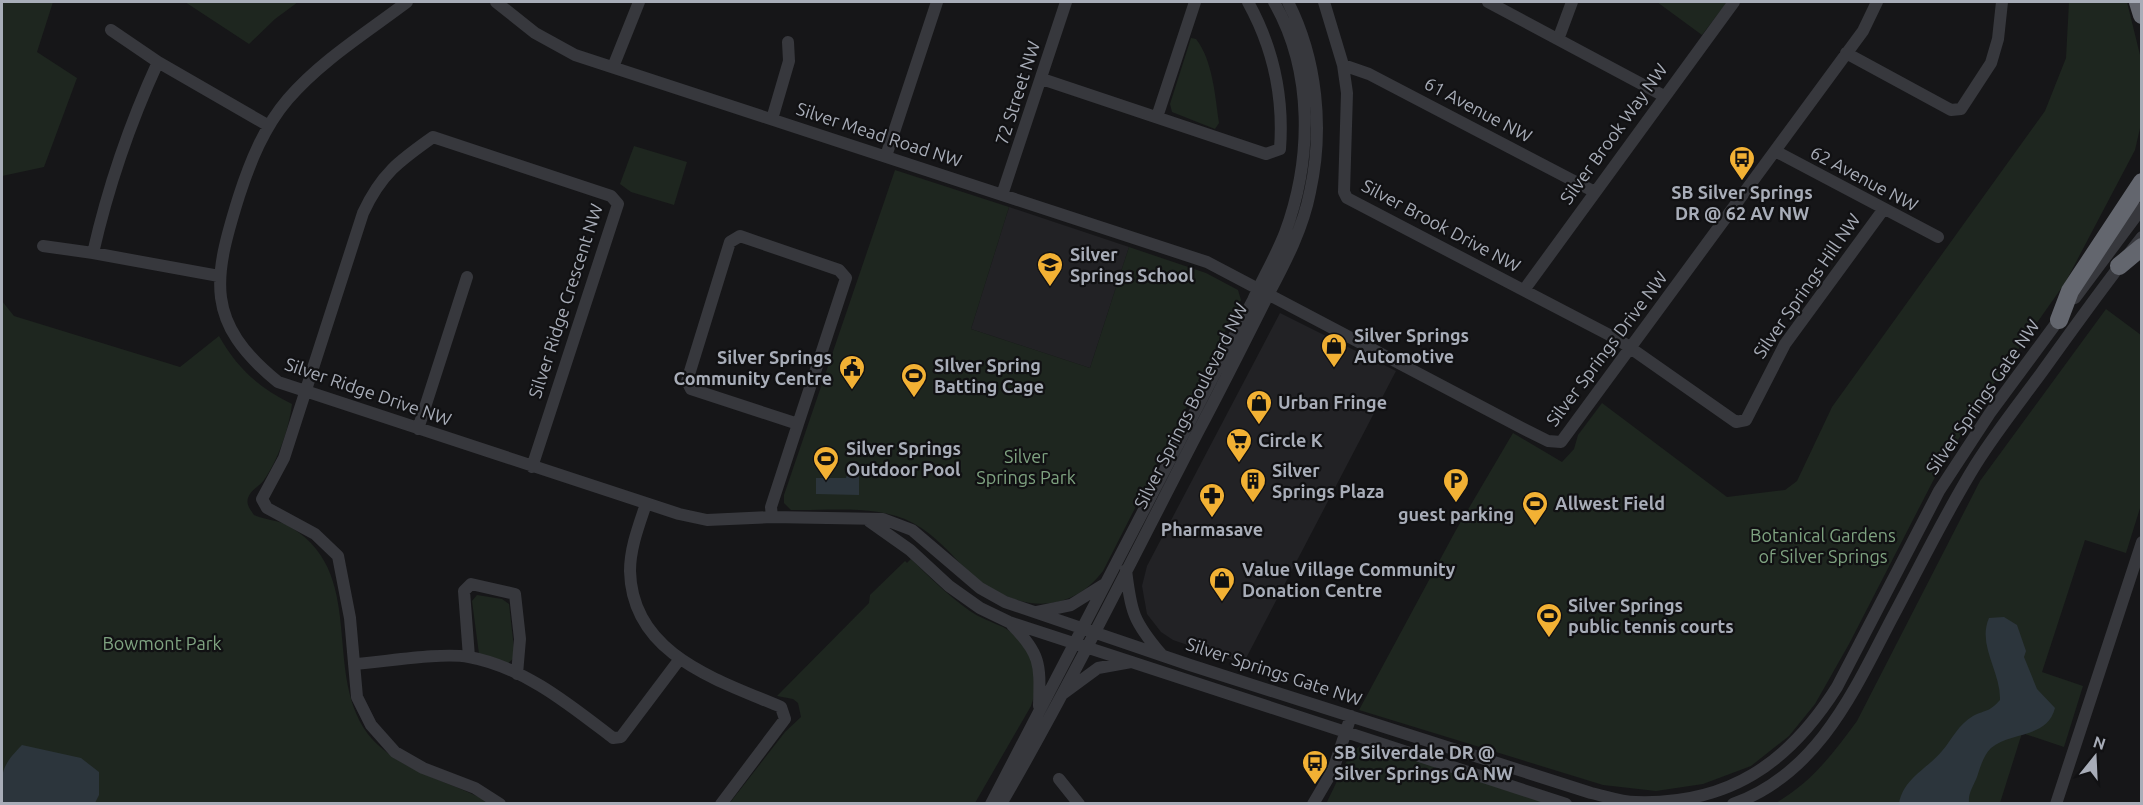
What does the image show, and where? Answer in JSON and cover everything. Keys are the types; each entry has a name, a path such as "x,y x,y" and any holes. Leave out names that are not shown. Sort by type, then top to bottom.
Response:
{"highway":[{"path":"2138,2 2142,15"},
{"path":"2059,320 2070,291 2142,182"},
{"path":"2119,266 2142,247"}],"street":[{"name":"Silver Ridge Drive NW","path":"407,2 328,59 286,100 269,126 245,178 226,236 219,276 227,320 237,342 252,361 278,382 304,392 646,504 707,520 772,517 869,520"},
{"name":"Silver Mead Road NW","path":"496,2 535,33 575,55 1207,262 1264,291"},
{"path":"613,67 639,2"},
{"path":"886,156 937,2"},
{"name":"72 Street NW","path":"1002,195 1066,2"},
{"path":"1157,117 1195,2"},
{"path":"1042,79 1266,153 1280,149 1282,119 1278,79 1268,42 1248,2"},
{"name":"Silver Springs Boulevard NW","path":"1001,804 1094,633 1264,291 1297,196 1305,130 1305,107 1296,57 1274,2"},
{"name":"Silver Springs Boulevard NW","path":"991,804 1081,628 1304,216 1316,154 1317,111 1311,71 1301,32 1288,2"},
{"name":"Silver Brook Drive NW","path":"1324,2 1342,65 1347,93 1344,192 1347,198 1630,347"},
{"path":"1488,2 1559,37 1664,96"},
{"path":"1559,37 1572,2"},
{"name":"Silver Brook Way NW","path":"1524,290 1734,2"},
{"name":"Silver Springs Drive NW","path":"1264,291 1548,441 1562,442 1846,53 1870,19 1877,2"},
{"path":"1846,53 1951,110 1961,109 1991,63 1998,39 2002,2"},
{"path":"111,30 158,62 269,126"},
{"path":"772,119 789,61 788,42"},
{"path":"93,253 105,202 139,103 158,62"},
{"name":"61 Avenue NW","path":"1342,65 1369,74 1595,192"},
{"name":"Silver Ridge Crescent NW","path":"304,392 363,213 376,186 405,157 433,137 611,196 618,204 532,466"},
{"name":"62 Avenue NW","path":"1775,151 1938,237"},
{"name":"Silver Springs Gate NW","path":"869,520 883,519 912,530 980,588 1005,602 1094,633 1591,793 1634,802 1668,802 1696,798 1725,790 1756,774 1796,743 1817,718 1837,687 1940,491 1990,413 2142,208"},
{"name":"Silver Springs Hill NW","path":"1630,347 1736,422 1746,420 1785,344 1883,210"},
{"path":"772,517 771,507 846,278 839,270 740,236 730,242 687,381 691,389 798,424"},
{"name":"Silver Springs Gate NW","path":"1732,804 1761,791 1780,778 1806,757 1827,733 1854,693 1950,507 1977,462 2142,237"},
{"path":"43,246 219,276"},
{"path":"418,429 467,277"},
{"path":"304,392 284,458 262,500 267,508 315,534 338,556 350,618 357,697 370,725 396,752 423,768 475,788 500,804"},
{"path":"646,504 633,546 630,572 642,616 657,641 679,660 781,707 785,719 721,804"},
{"name":"Silver Springs Gate NW","path":"869,520 910,550 949,586 980,608 1009,622 1566,804"},
{"path":"2056,804 2141,544"},
{"path":"1126,570 1132,613 1141,631 1161,654"},
{"path":"469,657 464,591 471,584 515,594 520,639 517,674"},
{"path":"1036,612 1071,605 1104,585"},
{"path":"1009,622 1031,644 1037,657 1041,680 1039,709"},
{"path":"354,664 469,657 517,674 551,692 613,738 621,737 679,660"},
{"path":"1061,696 1098,668 1132,662"},
{"path":"1313,804 1333,770 1352,716"},
{"path":"1059,779 1079,804"}],"shaded area":[{"name":"Silver Springs School","path":"1009,207 1129,247 1090,368 971,329"},
{"path":"1280,313 1396,371 1243,664 1173,640 1161,632 1147,614 1142,586 1147,566"},
{"path":"847,475 859,475 859,495 816,494 816,478 846,478"},
{"path":"2004,617 2017,625 2026,651 2024,657 2037,689 2055,708 2051,718 2037,730 2008,739 1991,748 1982,762 1970,793 1969,803 1899,803 1911,780 1942,751 1963,723 1990,709 2000,700 1997,679 1987,648 1986,628 1989,618"},
{"path":"22,745 81,758 99,772 99,795 95,803 2,803 3,771 9,759"}],"green space":[{"path":"2,2 53,2 37,52 77,78 44,167 2,176"},
{"path":"185,2 298,2 275,19 249,44"},
{"path":"1657,2 1727,2 1702,35"},
{"name":"Botanical Gardens of Silver Springs","path":"2069,2 2127,2 2141,59 2141,124 2135,150 2065,283 1983,399 1934,479 1849,644 1815,704 1789,736 1751,766 1703,784 1656,791 1603,785 1359,710 1456,530 1513,433 1562,462 1574,449 1578,435 1602,403 1727,497 1785,490 1797,481 1832,407 2045,111 2066,58"},
{"path":"1191,38 1196,39 1202,48 1210,68 1219,123 1215,129 1172,112 1170,104"},
{"path":"634,146 687,162 674,205 631,192 620,184"},
{"name":"Silver Springs Park","path":"895,170 1009,207 971,329 1090,368 1129,247 1206,273 1238,290 1241,300 1103,571 1089,586 1073,596 1056,602 1039,604 1004,595 971,574 929,534 899,517 869,511 791,510 784,503 784,495"},
{"name":"Bowmont Park","path":"2,301 14,316 180,367 219,336 233,358 250,376 269,391 292,404 278,454 264,480 249,495 249,507 254,515 292,528 316,549 330,574 338,603 350,693 360,721 378,745 390,755 418,771 491,803 2,803"},
{"path":"2106,309 2141,335 2141,505 2126,553 2085,540 2042,672 2083,686 2064,747 2022,733 2000,803 1774,804 1799,787 1830,757 1857,721 1980,481"},
{"path":"911,559 940,587 970,611 1013,634 1028,651 1035,672 1031,706 975,803 729,804 785,732 801,717 798,703 793,699 777,696 869,603 870,595 905,561 907,563"},
{"path":"477,595 502,599 509,604 515,657 506,665 479,654 472,601"},
{"path":"1369,745 1549,804 1326,804 1351,752 1360,746"}],"place":[{"name":"SB Silver Springs DR @ 62 AV NW","path":"1742,182"},
{"name":"Silver Springs School","path":"1050,288"},
{"name":"Silver Springs Automotive","path":"1334,369"},
{"name":"Silver Springs Community Centre","path":"852,391"},
{"name":"SIlver Spring Batting Cage","path":"914,399"},
{"name":"Urban Fringe","path":"1259,426"},
{"name":"Circle K","path":"1239,464"},
{"name":"Silver Springs Outdoor Pool","path":"826,482"},
{"name":"Silver Springs Plaza","path":"1253,504"},
{"name":"guest parking","path":"1456,504"},
{"name":"Pharmasave","path":"1212,519"},
{"name":"Allwest Field","path":"1535,527"},
{"name":"Value Village Community Donation Centre","path":"1222,603"},
{"name":"Silver Springs public tennis courts","path":"1549,639"},
{"name":"SB Silverdale DR @ Silver Springs GA NW","path":"1315,786"}]}
